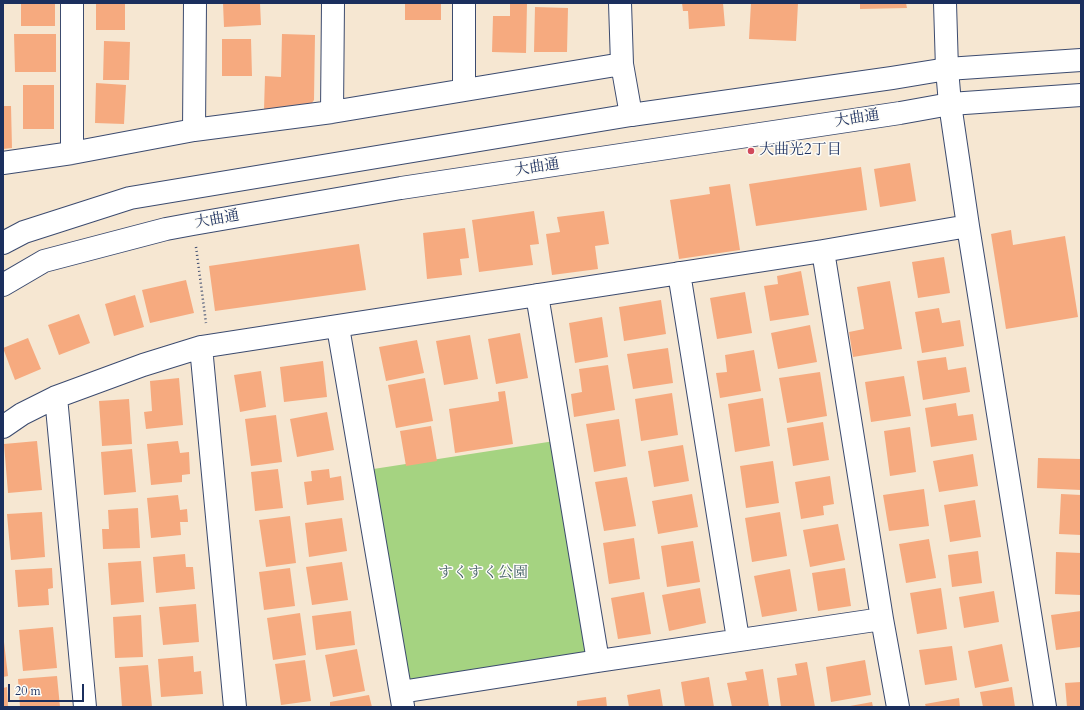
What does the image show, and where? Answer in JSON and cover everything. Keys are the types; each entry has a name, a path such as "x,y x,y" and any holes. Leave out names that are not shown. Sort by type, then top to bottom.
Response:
{"street":[{"path":"72,3 72,153"},
{"path":"194,3 194,130"},
{"path":"332,112 333,3"},
{"path":"464,3 464,89"},
{"path":"620,3 622,64 631,115"},
{"path":"945,3 947,69 950,104 968,226 1045,707"},
{"path":"3,243 24,232 130,198 631,115 947,69 1081,60"},
{"path":"3,163 72,153 194,130 332,112 622,64"},
{"name":"大曲通","path":"3,285 44,261 166,228 401,188 950,104 1081,95"},
{"path":"3,427 22,414 56,396 143,366 206,347 823,251 968,226"},
{"path":"823,251 882,619 898,707"},
{"path":"679,273 738,639"},
{"path":"537,295 598,661"},
{"path":"338,326 402,700 598,661 738,639 882,619"},
{"path":"206,347 235,707"},
{"path":"56,396 85,707"}],"path":[{"path":"196,244 206,347"}],"green space":[{"name":"すくすく公園","path":"561,440 598,661 401,692 367,470"}],"building":[{"path":"21,3 55,3 55,26 21,26"},
{"path":"96,3 125,3 125,30 96,30"},
{"path":"223,3 260,3 261,25 224,27"},
{"path":"405,3 441,3 441,20 405,20"},
{"path":"510,3 527,3 526,53 492,52 493,16 510,16"},
{"path":"682,3 723,3 725,26 689,29 688,11 683,11"},
{"path":"751,3 798,3 796,41 749,39"},
{"path":"860,3 906,3 907,8 860,9"},
{"path":"535,7 568,8 567,52 534,52"},
{"path":"14,34 56,34 56,72 15,72"},
{"path":"282,34 315,35 314,100 309,107 264,110 265,76 281,77"},
{"path":"222,39 251,39 252,76 222,76"},
{"path":"104,41 130,42 129,80 103,80"},
{"path":"96,83 126,85 124,124 95,123"},
{"path":"23,85 54,85 54,129 23,129"},
{"path":"3,106 11,106 12,148 3,149"},
{"path":"910,163 916,201 880,207 874,169"},
{"path":"861,167 867,210 756,226 749,184"},
{"path":"730,184 740,250 679,259 670,200 710,194 709,187"},
{"path":"534,211 539,244 530,245 533,265 479,272 472,220"},
{"path":"604,211 609,244 595,246 598,269 552,275 546,234 560,232 557,217"},
{"path":"465,228 469,258 460,259 462,275 427,279 423,233"},
{"path":"1011,230 1013,245 1065,236 1078,317 1006,329 991,234"},
{"path":"359,244 366,290 215,311 209,266"},
{"path":"944,257 950,293 918,298 912,262"},
{"path":"801,271 809,315 770,321 764,286 778,284 777,276"},
{"path":"186,280 194,313 150,323 142,290"},
{"path":"890,281 902,349 853,357 849,332 864,329 857,287"},
{"path":"745,292 752,333 717,339 710,298"},
{"path":"135,295 144,327 114,336 105,304"},
{"path":"661,300 666,334 624,341 619,307"},
{"path":"939,308 942,323 960,320 964,346 922,353 915,312"},
{"path":"79,314 90,343 59,355 48,325"},
{"path":"602,317 608,357 575,363 569,323"},
{"path":"810,325 817,362 778,369 771,333"},
{"path":"520,333 528,378 496,384 488,339"},
{"path":"470,335 478,379 444,385 436,341"},
{"path":"28,338 41,369 15,380 3,348"},
{"path":"417,340 424,373 386,381 379,347"},
{"path":"668,348 673,383 633,389 627,354"},
{"path":"754,350 761,391 720,398 716,373 727,372 725,355"},
{"path":"946,357 948,370 966,367 970,392 923,400 917,361"},
{"path":"323,361 327,397 284,402 280,367"},
{"path":"608,365 615,410 574,417 571,394 582,392 579,369"},
{"path":"261,371 266,407 240,412 234,375"},
{"path":"820,372 827,416 787,423 779,378"},
{"path":"904,376 911,416 871,422 865,382"},
{"path":"179,378 183,425 146,429 144,412 152,411 150,381"},
{"path":"425,378 433,421 396,428 388,385"},
{"path":"505,391 513,444 455,453 449,409 499,401 498,392"},
{"path":"672,393 678,435 641,441 635,399"},
{"path":"763,398 770,446 735,452 728,404"},
{"path":"129,399 132,444 102,446 99,401"},
{"path":"956,403 958,416 973,414 977,440 931,447 925,408"},
{"path":"327,412 334,450 297,457 290,419"},
{"path":"276,415 282,462 251,466 245,419"},
{"path":"619,419 626,466 594,472 586,424"},
{"path":"823,422 829,460 793,466 787,428"},
{"path":"431,426 437,461 406,466 400,431"},
{"path":"910,427 916,472 890,476 884,431"},
{"path":"37,441 42,490 8,493 4,444"},
{"path":"178,441 180,453 189,452 190,474 182,475 182,482 151,485 147,444"},
{"path":"683,445 689,481 654,487 648,451"},
{"path":"132,449 136,492 104,495 101,452"},
{"path":"973,454 978,486 939,492 933,461"},
{"path":"1038,458 1081,459 1081,490 1037,488"},
{"path":"773,461 779,503 746,508 740,466"},
{"path":"278,469 283,508 255,511 251,472"},
{"path":"329,469 330,478 341,476 344,500 307,505 304,482 312,481 311,471"},
{"path":"830,476 834,504 823,506 824,515 801,519 795,482"},
{"path":"627,477 636,526 604,531 595,482"},
{"path":"924,489 929,526 889,531 883,495"},
{"path":"692,494 698,527 658,534 652,501"},
{"path":"1061,494 1081,495 1081,535 1059,534"},
{"path":"178,495 180,510 187,509 188,522 180,522 181,535 151,538 147,498"},
{"path":"975,500 981,537 950,542 944,505"},
{"path":"138,508 140,548 103,549 102,529 109,529 108,510"},
{"path":"42,512 45,557 11,560 7,514"},
{"path":"780,512 787,556 752,562 745,518"},
{"path":"290,516 296,563 266,567 259,520"},
{"path":"342,518 347,551 309,557 305,523"},
{"path":"838,524 845,560 810,567 803,530"},
{"path":"634,538 640,579 609,584 603,543"},
{"path":"929,539 936,578 906,583 899,544"},
{"path":"693,541 700,582 667,587 661,546"},
{"path":"978,551 982,583 952,587 948,555"},
{"path":"1056,552 1081,553 1081,595 1055,594"},
{"path":"185,554 186,567 193,567 195,589 156,593 153,557"},
{"path":"141,561 144,602 111,605 108,563"},
{"path":"342,562 348,600 312,605 306,567"},
{"path":"52,568 53,588 48,589 49,605 18,607 15,570"},
{"path":"290,568 295,606 264,610 259,572"},
{"path":"845,568 851,606 818,611 812,573"},
{"path":"790,569 797,611 762,617 754,576"},
{"path":"700,588 706,623 669,631 662,595"},
{"path":"941,588 947,629 917,634 910,593"},
{"path":"994,591 999,622 964,628 959,597"},
{"path":"644,592 651,634 618,639 611,598"},
{"path":"196,604 199,642 163,645 159,607"},
{"path":"351,611 355,645 316,650 312,616"},
{"path":"1081,611 1081,647 1056,650 1051,615"},
{"path":"300,613 306,655 273,660 267,618"},
{"path":"141,615 143,657 115,658 113,617"},
{"path":"53,627 57,668 23,671 19,630"},
{"path":"3,642 8,676 3,677"},
{"path":"1002,644 1009,681 975,688 968,651"},
{"path":"952,646 957,680 925,685 919,650"},
{"path":"357,649 365,691 333,697 325,655"},
{"path":"193,656 194,672 201,671 203,694 161,697 158,659"},
{"path":"305,660 311,701 281,705 275,664"},
{"path":"865,660 871,695 831,702 826,667"},
{"path":"807,662 815,707 781,707 777,678 797,675 795,664"},
{"path":"148,665 152,707 122,707 119,667"},
{"path":"763,669 769,707 732,707 727,683 747,680 745,672"},
{"path":"57,676 60,707 20,707 18,679"},
{"path":"709,677 714,707 685,707 681,682"},
{"path":"1081,682 1081,707 1067,707 1065,683"},
{"path":"7,687 8,707 3,707 3,688"},
{"path":"1012,687 1015,707 983,707 980,692"},
{"path":"660,689 663,707 629,707 627,695"},
{"path":"369,695 372,707 330,707 330,702"},
{"path":"606,697 607,707 577,707 577,701"},
{"path":"959,698 960,707 926,707 925,704"},
{"path":"872,702 873,707 850,707 850,706"}],"place":[{"name":"大曲光2丁目","path":"751,151"}]}
